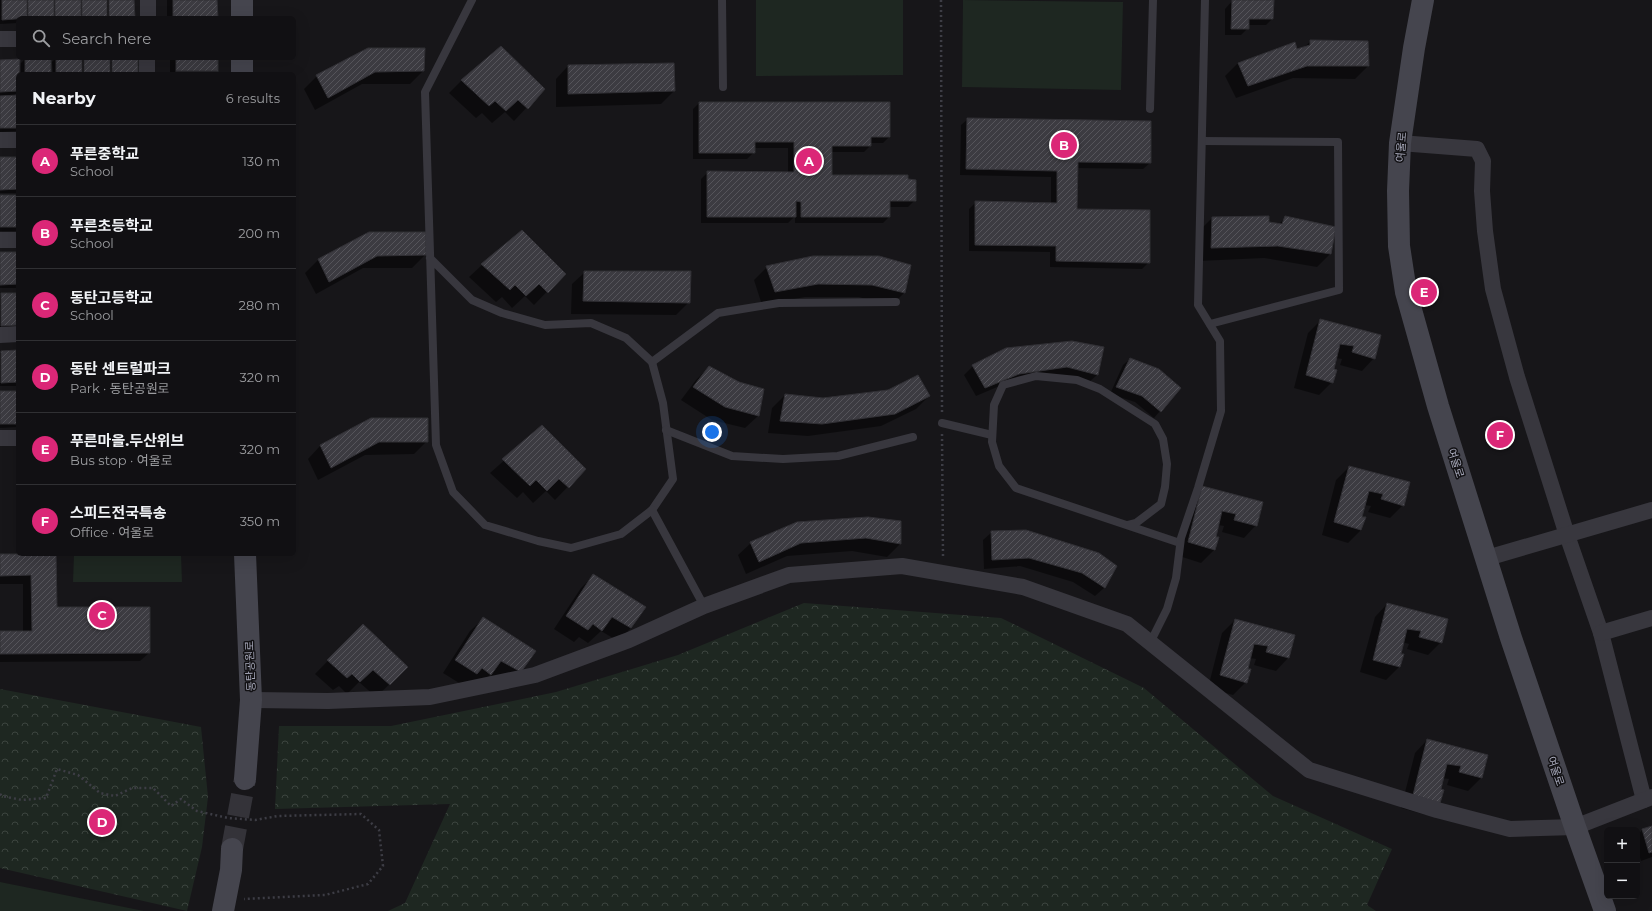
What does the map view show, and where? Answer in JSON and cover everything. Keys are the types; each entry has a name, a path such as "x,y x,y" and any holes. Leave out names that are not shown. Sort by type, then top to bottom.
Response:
{"street":[{"path":"148,0 148,16"},
{"path":"242,0 242,16"},
{"name":"여울로","path":"1423,0 1414,48 1400,143 1398,191 1399,246 1406,292 1438,406 1511,638 1574,827 1605,911"},
{"path":"0,39 16,39"},
{"path":"147,60 147,72"},
{"path":"242,60 242,72"},
{"path":"0,140 16,140"},
{"path":"251,700 328,701 430,697 535,675 629,640 704,606 789,575 902,566 1023,587 1127,624 1309,770 1437,810 1510,829 1574,827 1648,798 1601,633 1567,535 1517,378 1494,289 1485,231 1482,191 1483,161 1476,149 1400,143"},
{"path":"0,240 16,240"},
{"path":"0,335 16,334"},
{"path":"0,438 16,438"},
{"path":"1487,558 1652,510"},
{"name":"동탄공원로","path":"245,556 251,700 246,779"},
{"path":"1601,633 1652,618"},
{"path":"224,905 232,848"}],"lane":[{"path":"430,258 472,300 502,313 545,325 591,323 626,338 652,362 663,403 673,479 652,510 621,534 571,548 538,541 486,525 453,492 436,445 430,258 425,92 472,0"},
{"path":"722,0 722,87"},
{"path":"1150,109 1153,0"},
{"path":"1150,643 1167,609 1176,578 1180,543 1221,410 1220,341 1198,305 1205,0"},
{"path":"1202,141 1338,142 1339,290 1210,324"},
{"path":"652,362 718,313 779,303 896,302"},
{"path":"1128,525 1136,523 1161,504 1165,487 1167,464 1163,439 1155,424 1100,389 1077,380 1036,376 1003,385 994,405 992,442 999,466 1016,488 1180,543"},
{"path":"942,423 992,436"},
{"path":"666,430 732,456 783,458 838,456 913,437"},
{"path":"652,510 704,606"}],"path":[{"path":"941,0 943,573"},
{"path":"0,794 2,796 22,800 46,798 57,769 78,775 100,793 115,796 132,788 153,788 171,806 181,799 197,811 228,818 255,820 278,816 361,814 378,830 383,866 368,884 325,895 276,898 224,905"}],"green space":[{"path":"756,0 903,0 903,75 756,76"},
{"path":"963,0 1123,2 1121,90 962,87"},
{"path":"74,556 181,556 182,582 73,582"},
{"path":"804,603 1001,618 1144,688 1273,796 1392,849 1367,905 1376,911 388,911 405,903 450,804 275,809 279,726 391,726 556,692 678,655"},
{"path":"0,689 201,727 208,797 202,847 187,911 0,868"},
{"path":"0,882 144,911 0,911"}],"building":[{"path":"2,0 27,0 27,16 16,16 16,19 2,20"},
{"path":"28,0 54,0 54,16 28,16"},
{"path":"55,0 81,0 81,16 55,16"},
{"path":"82,0 107,0 107,16 82,16"},
{"path":"109,0 134,0 135,16 109,16"},
{"path":"173,0 217,0 218,16 173,16"},
{"path":"1232,0 1274,0 1273,19 1249,19 1249,29 1231,29"},
{"path":"1310,40 1368,41 1369,66 1307,66 1248,86 1238,63 1295,42 1297,49 1310,45"},
{"path":"501,46 545,89 528,109 518,100 506,111 495,101 489,106 461,80"},
{"path":"368,48 425,48 424,71 375,72 328,98 316,75"},
{"path":"0,60 20,60 19,72 16,72 16,91 0,92"},
{"path":"25,60 51,60 51,72 25,72"},
{"path":"56,60 82,60 82,72 56,72"},
{"path":"84,60 110,60 110,72 84,72"},
{"path":"112,60 138,60 138,72 112,72"},
{"path":"176,60 218,60 218,71 176,71"},
{"path":"674,63 675,91 568,94 568,65"},
{"path":"16,95 16,128 0,128 0,96"},
{"path":"699,102 890,102 890,137 871,137 871,146 832,146 832,175 908,175 908,179 916,180 916,201 890,201 890,217 801,217 801,202 796,201 796,217 707,217 707,171 794,172 794,142 755,142 755,153 699,153"},
{"path":"967,118 1151,121 1151,163 1078,162 1077,209 1150,210 1150,263 1056,261 1056,246 975,245 975,201 1057,203 1057,171 966,169"},
{"path":"0,157 16,157 16,189 0,190"},
{"path":"0,195 16,195 16,227 0,227"},
{"path":"1269,216 1269,222 1282,224 1285,216 1336,227 1331,254 1278,246 1211,248 1212,217"},
{"path":"522,230 566,274 548,293 539,284 526,296 515,285 510,290 481,264"},
{"path":"369,232 426,232 426,255 377,256 329,282 318,259"},
{"path":"0,252 16,252 16,284 0,285"},
{"path":"813,256 879,256 911,265 905,293 872,285 818,284 775,292 766,266"},
{"path":"584,271 691,271 690,303 583,301"},
{"path":"1,293 16,293 16,325 1,326"},
{"path":"1320,319 1381,335 1375,359 1352,352 1354,346 1340,344 1334,369 1337,370 1333,383 1306,375"},
{"path":"1072,341 1104,347 1098,375 1067,367 1019,374 985,388 972,365 1006,348"},
{"path":"16,350 16,382 1,383 1,351"},
{"path":"1130,358 1159,369 1181,388 1161,412 1142,396 1116,387"},
{"path":"709,366 739,382 764,389 759,416 725,407 693,387"},
{"path":"918,375 930,396 895,414 822,424 780,421 785,394 823,398 888,390"},
{"path":"0,391 16,391 16,424 0,424"},
{"path":"371,418 428,418 428,442 379,442 331,468 320,445"},
{"path":"542,425 586,469 569,488 559,479 547,491 536,480 530,486 502,459"},
{"path":"1349,466 1410,482 1404,506 1381,499 1383,494 1369,491 1362,517 1366,517 1361,530 1334,522"},
{"path":"1202,486 1263,502 1257,526 1234,520 1236,514 1222,511 1216,537 1219,537 1215,550 1188,542"},
{"path":"868,517 901,521 901,544 866,538 801,543 759,562 750,542 797,522"},
{"path":"1026,530 1099,553 1117,566 1105,588 1082,573 1029,558 992,560 991,531"},
{"path":"0,554 16,554 16,556 56,556 57,607 150,607 150,653 0,654 0,631 32,631 31,575 0,576"},
{"path":"593,574 646,607 631,628 612,617 602,631 593,624 588,630 566,616"},
{"path":"1387,603 1448,619 1442,643 1419,637 1421,631 1407,629 1401,654 1404,654 1400,667 1373,660"},
{"path":"483,617 536,651 521,672 501,661 491,675 482,668 477,674 455,660"},
{"path":"1235,619 1295,635 1289,658 1266,652 1268,646 1254,644 1248,669 1251,669 1247,683 1220,675"},
{"path":"363,624 408,667 390,685 373,670 360,682 352,674 347,678 327,660"},
{"path":"1427,739 1488,755 1482,778 1459,772 1461,766 1447,764 1441,789 1444,790 1440,803 1413,795"},
{"path":"1652,826 1652,852 1649,853 1642,829"}],"tunnel":[{"path":"232,849 245,779"}],"place":[{"name":"푸른초등학교","path":"1064,145"},
{"name":"푸른중학교","path":"809,161"},
{"name":"푸른마을.두산위브","path":"1424,292"},
{"name":"스피드전국특송","path":"1500,435"},
{"name":"동탄고등학교","path":"102,615"},
{"name":"동탄 센트럴파크","path":"102,822"}]}
